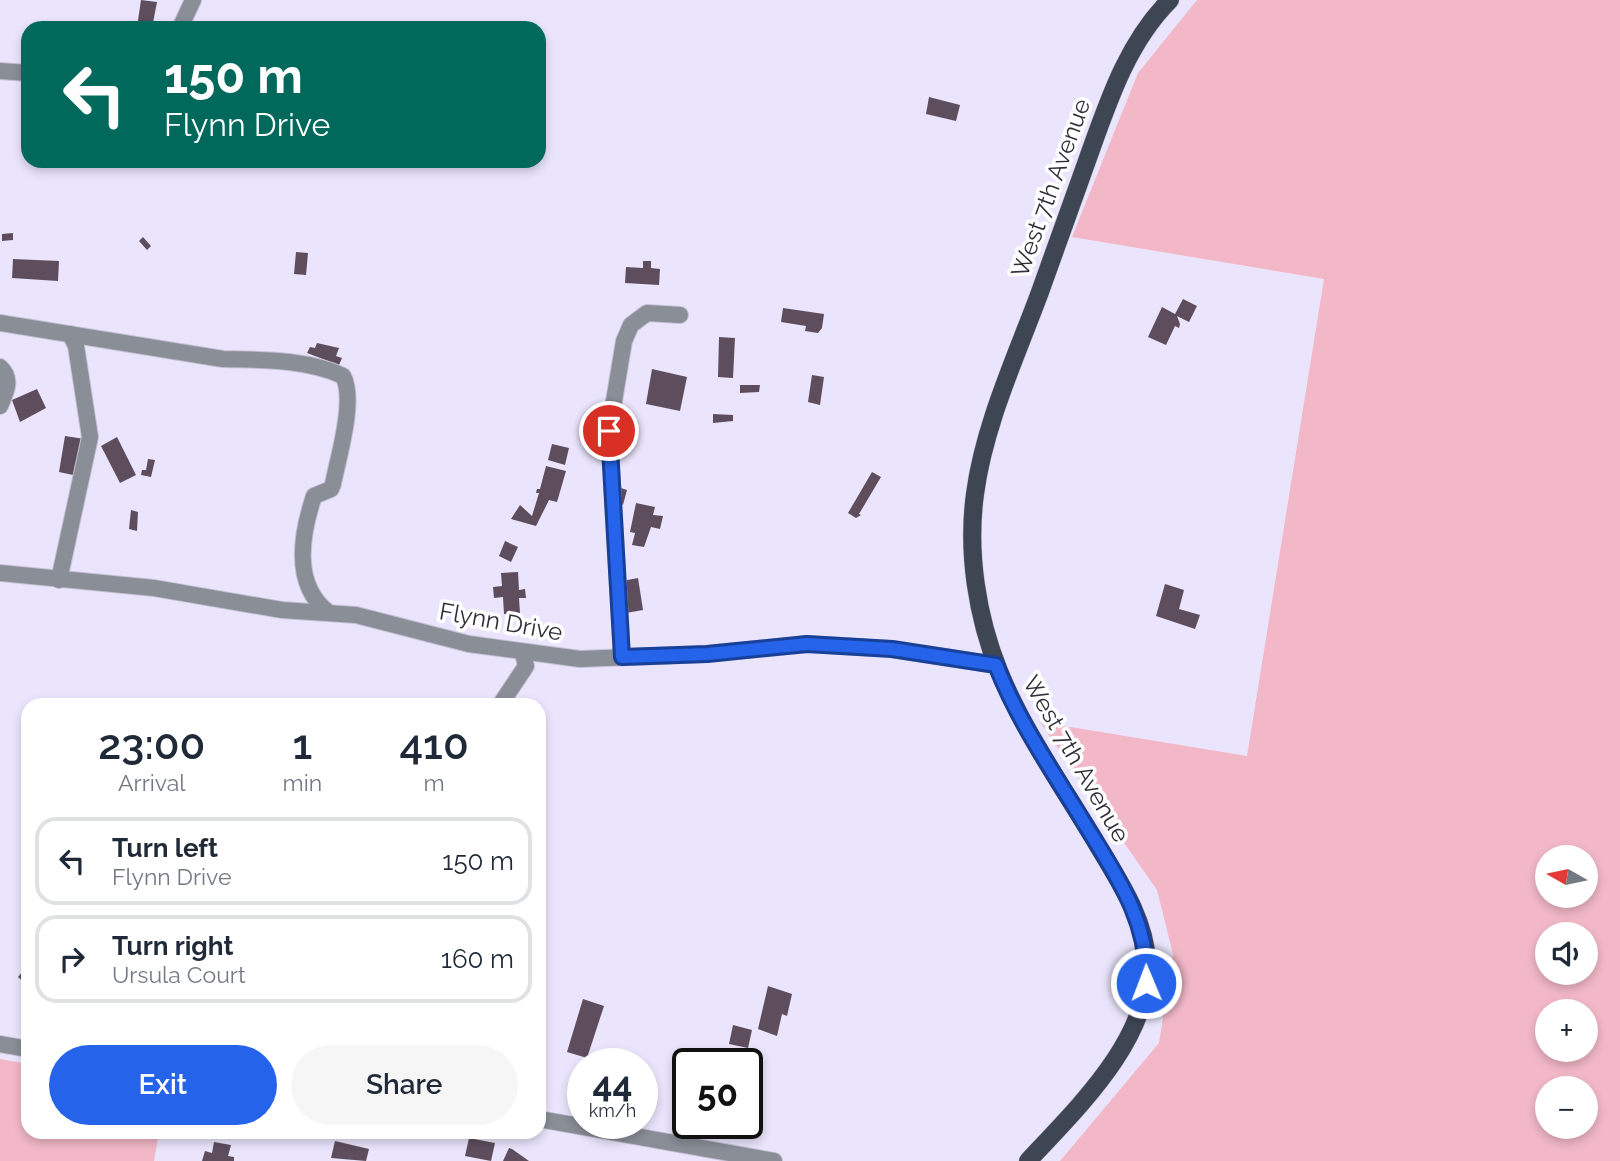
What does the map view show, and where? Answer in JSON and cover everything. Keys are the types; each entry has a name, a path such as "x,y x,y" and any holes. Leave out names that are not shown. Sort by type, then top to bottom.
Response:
{"main road":[{"name":"West 7th Avenue","path":"1028,1161 1108,1069 1127,1040 1143,1001 1147,962 1145,942 1133,908 1024,724 996,665 982,616 973,555 975,493 981,463 1002,397 1105,111 1133,47 1170,0"}],"street":[{"path":"183,21 193,0"},
{"path":"0,71 21,72"},
{"path":"622,657 609,431 620,361 631,325 647,313 680,315"},
{"path":"0,323 223,359 274,361 343,376 347,388 347,404 333,484 331,489 314,496 302,552 302,565 312,597 329,613"},
{"path":"59,580 90,437 75,346 70,334"},
{"path":"0,368 5,372 8,387 0,406"},
{"name":"Flynn Drive","path":"0,573 154,588 282,610 377,619 469,644 580,659 707,654 807,644 892,649 996,665"},
{"path":"505,698 526,666 523,653"},
{"path":"0,1044 21,1048"},
{"path":"546,1120 775,1161"}],"shaded area":[{"path":"1197,0 1620,0 1620,1161 1060,1161 1159,1043 1173,954 1157,890 1040,722 1247,756 1324,279 1072,237 1138,73"},
{"path":"0,1059 21,1063 21,1139 158,1139 154,1161 0,1161"}],"building":[{"path":"141,0 157,2 153,21 138,21"},
{"path":"929,97 960,105 956,121 926,114"},
{"path":"13,233 13,240 2,241 2,234"},
{"path":"143,237 151,246 147,250 139,241"},
{"path":"296,252 308,253 306,275 294,274"},
{"path":"13,259 59,261 58,281 12,278"},
{"path":"643,261 651,261 651,268 660,269 659,285 625,283 626,267 643,268"},
{"path":"1183,299 1197,306 1189,322 1177,316 1179,328 1175,326 1166,345 1148,337 1162,307 1175,314"},
{"path":"783,308 824,314 822,328 818,333 805,331 806,326 781,322"},
{"path":"719,337 735,338 733,378 718,377"},
{"path":"317,343 339,348 336,356 342,358 339,365 307,353 310,347 315,348"},
{"path":"652,369 687,377 680,411 646,404"},
{"path":"812,375 824,377 820,405 808,402"},
{"path":"740,385 760,385 759,392 740,393"},
{"path":"37,389 46,408 20,422 12,400"},
{"path":"713,414 733,415 733,421 713,423"},
{"path":"65,436 85,439 78,476 59,472"},
{"path":"117,437 136,475 120,483 101,446"},
{"path":"552,444 569,448 565,465 548,460"},
{"path":"148,459 155,460 151,477 141,475 142,470 146,470"},
{"path":"546,466 566,471 557,502 549,500 536,526 511,519 520,505 532,516 539,493 536,493 537,489 540,489"},
{"path":"872,472 881,477 859,514 861,515 856,518 848,513"},
{"path":"615,486 627,490 623,505 611,502"},
{"path":"636,503 655,507 653,515 663,516 660,529 651,527 644,547 632,545 635,533 630,532"},
{"path":"131,510 138,512 137,531 129,529"},
{"path":"505,541 518,547 511,562 499,556"},
{"path":"518,572 519,590 525,589 526,598 519,598 520,613 504,614 503,597 494,598 493,587 502,586 501,573"},
{"path":"638,578 643,610 626,613 622,581"},
{"path":"1165,584 1184,590 1179,609 1200,615 1195,629 1156,616"},
{"path":"768,986 792,994 787,1016 782,1014 777,1036 758,1029"},
{"path":"583,999 604,1006 590,1048 568,1048"},
{"path":"733,1025 752,1030 748,1048 729,1044"},
{"path":"469,1139 495,1143 491,1161 465,1156"},
{"path":"335,1141 369,1149 366,1161 331,1158"},
{"path":"214,1142 231,1145 228,1156 234,1157 234,1161 202,1161 205,1151 212,1153"},
{"path":"509,1148 512,1149 529,1161 503,1161"}],"route":[{"path":"609,431 622,657 707,654 807,644 892,649 996,665 1024,724 1133,908 1145,942 1146,983"}]}
